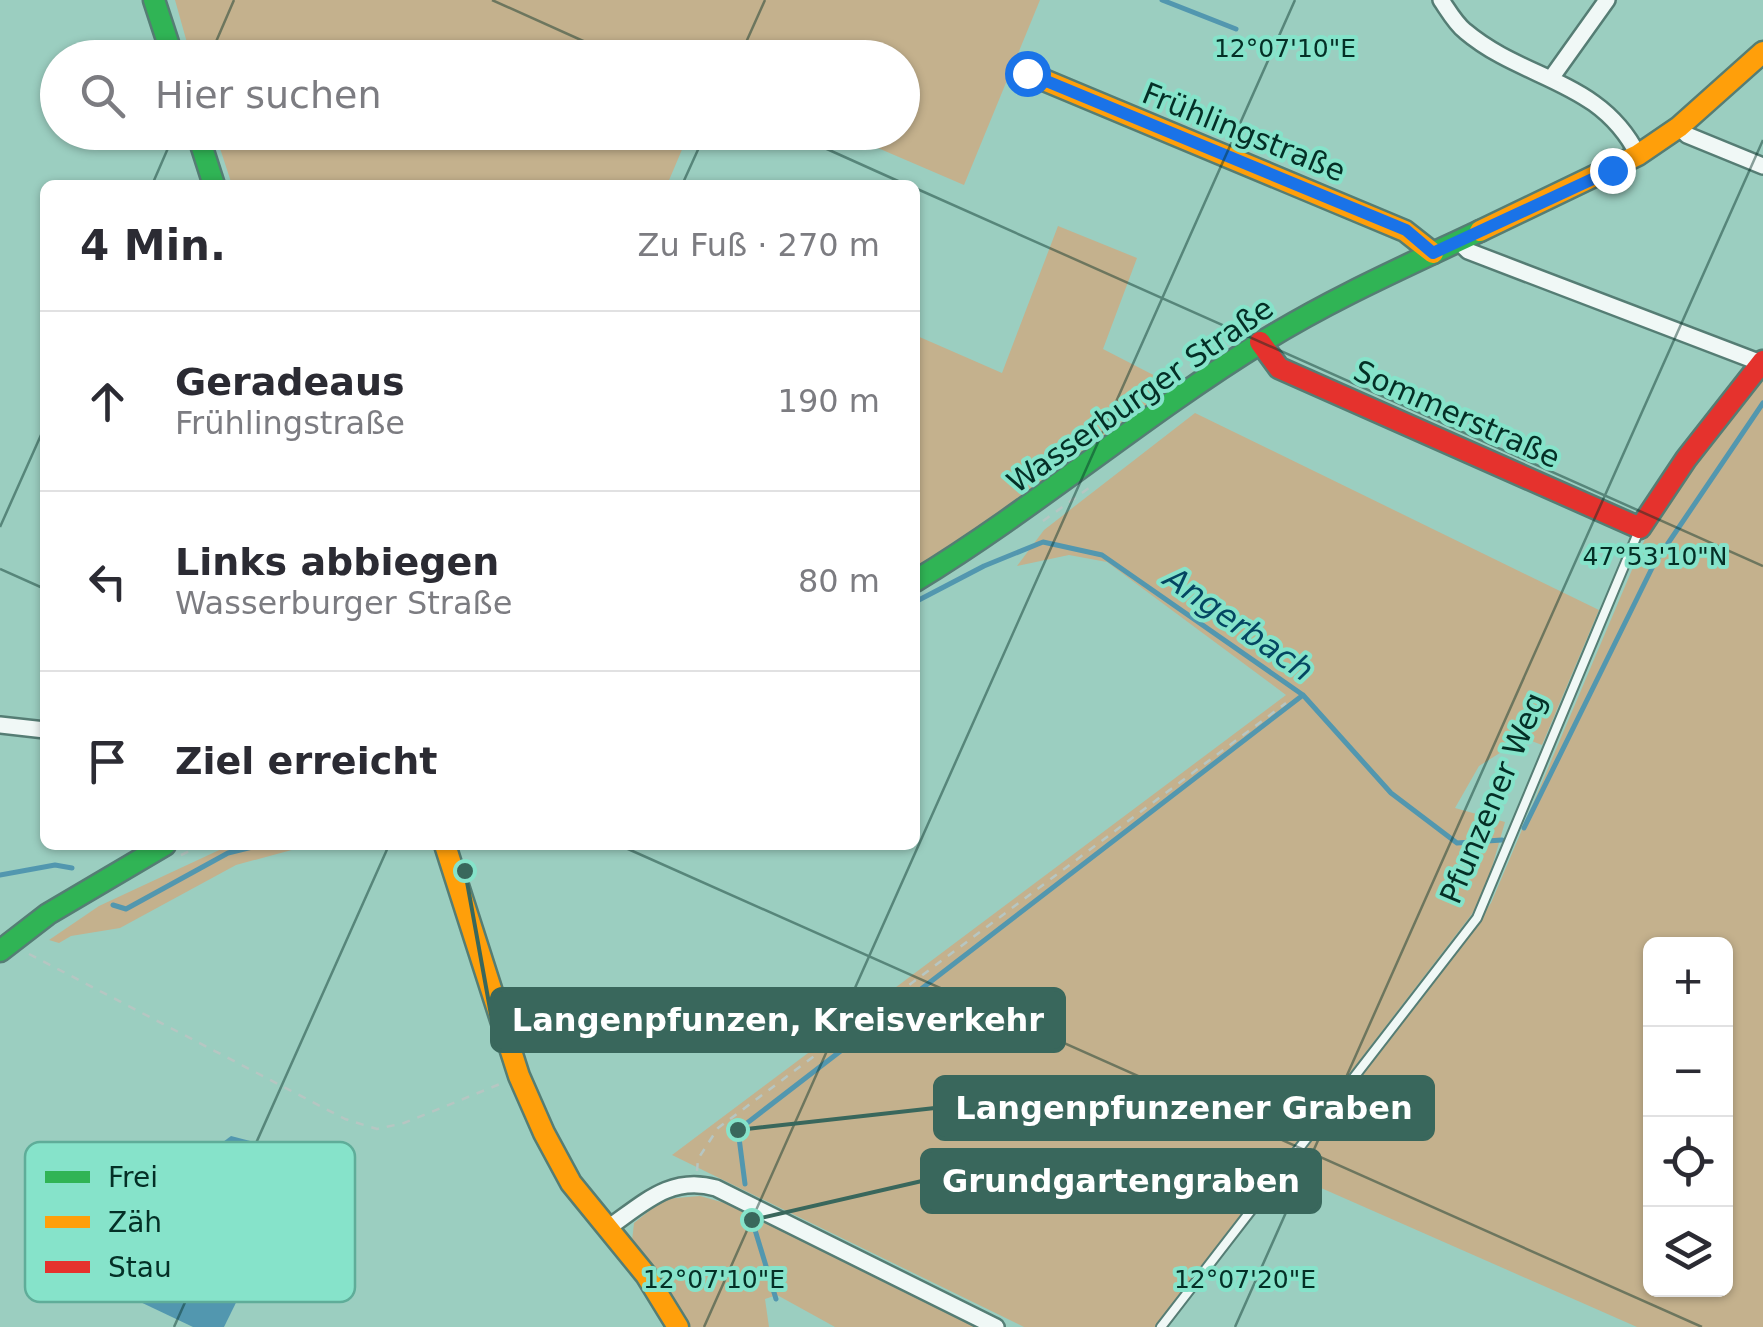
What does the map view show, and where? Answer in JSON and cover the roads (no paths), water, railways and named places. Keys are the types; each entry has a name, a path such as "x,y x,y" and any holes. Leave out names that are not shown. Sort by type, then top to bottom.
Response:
{"street":[{"path":"154,0 167,40"},
{"path":"1441,0 1466,32 1526,68 1552,77 1621,123 1638,156"},
{"path":"1552,77 1607,0"},
{"name":"Wasserburger Straße","path":"920,578 1020,518 1260,342 1433,253 1638,156 1679,127 1763,52"},
{"name":"Frühlingstraße","path":"1027,73 1406,230 1433,253"},
{"path":"1679,127 1686,135 1763,166"},
{"path":"203,150 212,180"},
{"path":"1459,242 1468,251 1762,362"},
{"name":"Sommerstraße","path":"1260,342 1279,368 1640,528"},
{"name":"Pfunzener Weg","path":"1640,528 1686,459 1762,362"},
{"path":"0,725 40,729"},
{"path":"6,946 150,850"},
{"path":"447,850 519,1076 571,1182 646,1275 678,1327"},
{"path":"608,1228 658,1192 675,1184 695,1182 716,1188 996,1327"}],"lane":[{"name":"Pfunzener Weg","path":"1160,1327 1477,918 1640,528"}],"water":[{"path":"231,1136 254,1142 223,1142"},
{"path":"140,1302 236,1302 224,1327 193,1327"}],"waterway":[{"path":"1162,0 1236,29"},
{"name":"Angerbach","path":"1524,828 1654,564 1763,403"},
{"name":"Angerbach","path":"920,599 984,566 1043,542 1102,555 1303,695 1391,793 1457,843 1502,840"},
{"path":"745,1184 738,1130 1303,695"},
{"name":"Angerbach","path":"113,905 126,909 228,853 240,850"},
{"name":"Angerbach","path":"0,875 55,865 72,868"},
{"path":"752,1220 776,1299"}],"place":[{"name":"Langenpfunzen, Kreisverkehr","path":"465,871"},
{"name":"Langenpfunzener Graben","path":"738,1130"},
{"name":"Grundgartengraben","path":"752,1220"}]}
